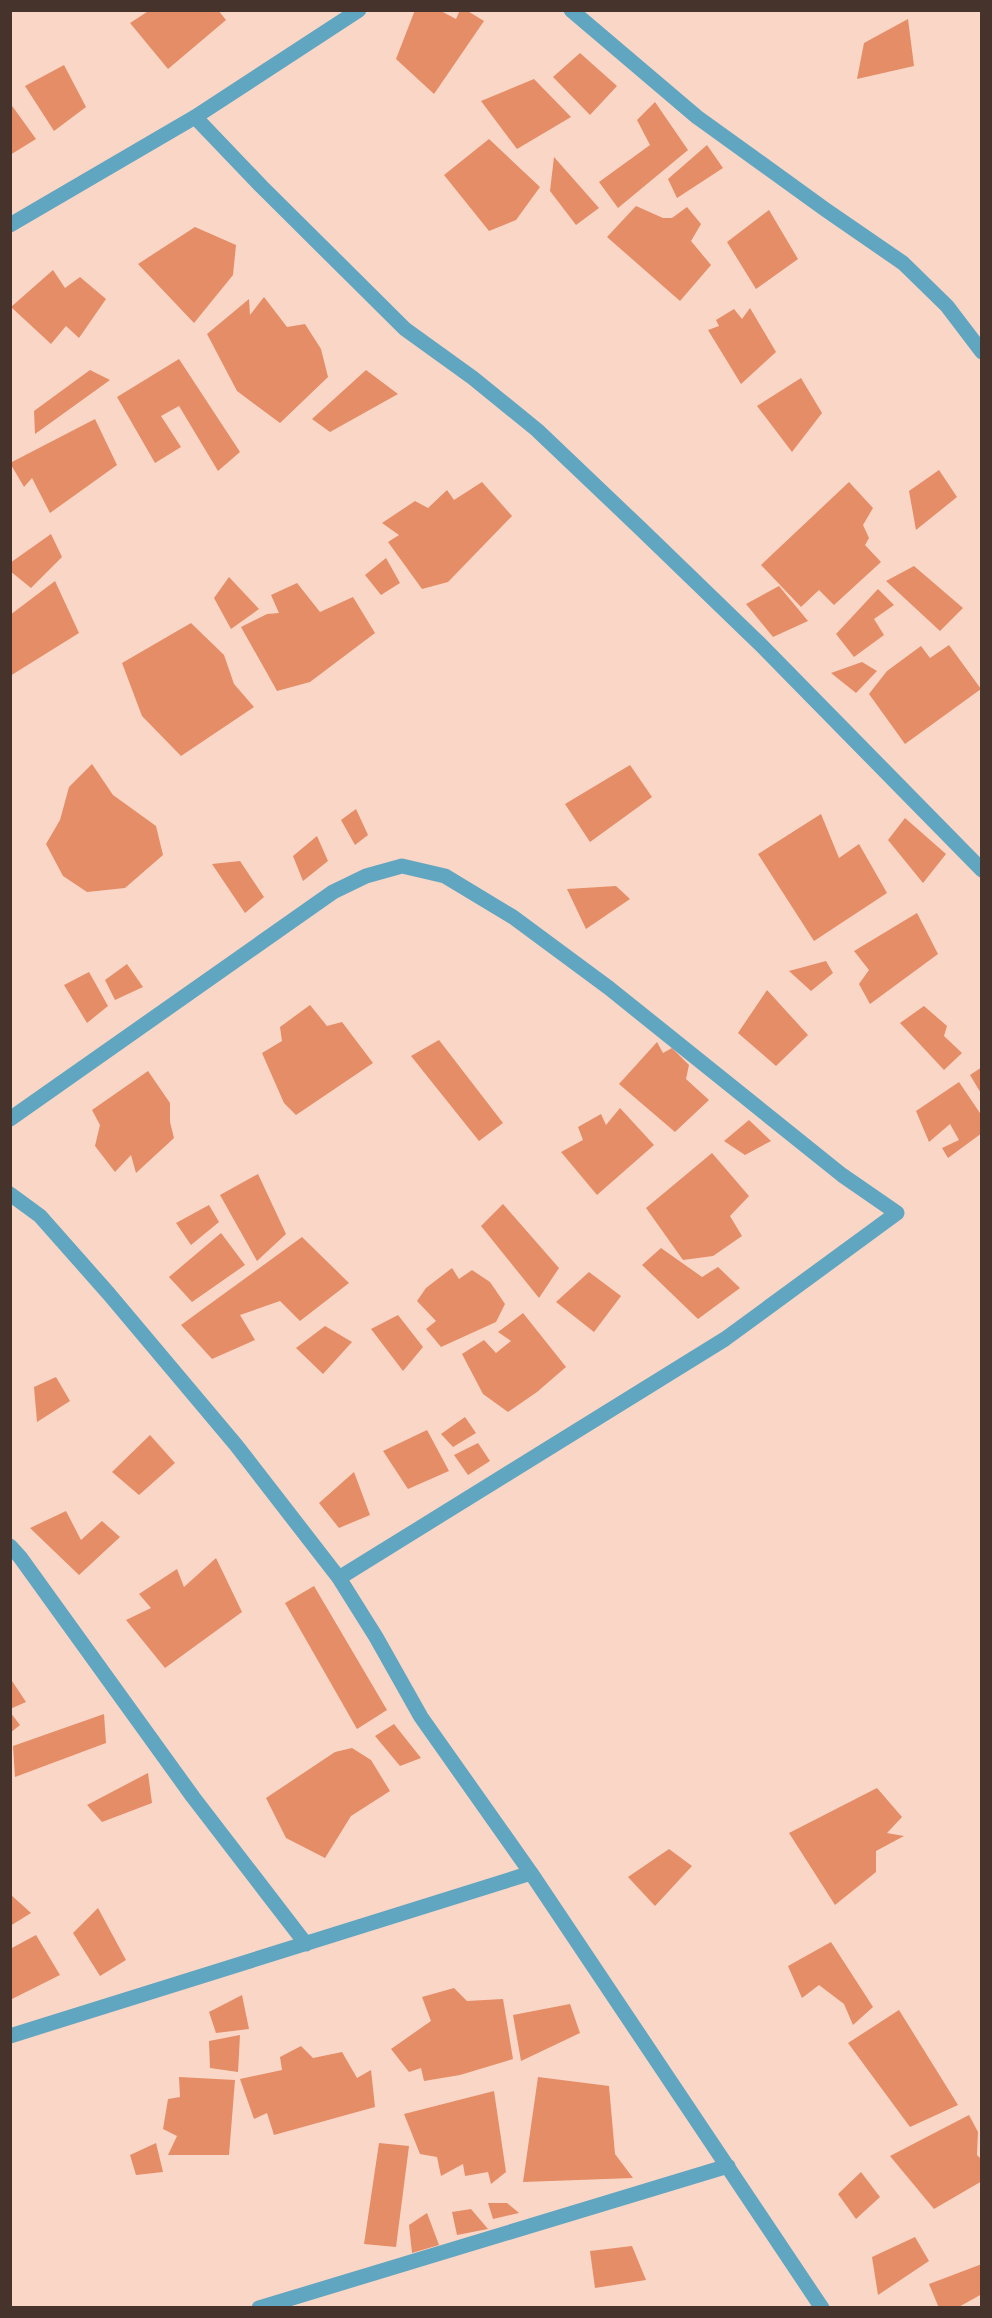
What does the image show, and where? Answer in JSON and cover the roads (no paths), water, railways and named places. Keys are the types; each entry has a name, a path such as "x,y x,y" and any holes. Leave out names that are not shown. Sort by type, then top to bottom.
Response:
{"street":[{"path":"10,225 195,117 358,10"},
{"path":"571,10 697,117 903,263 947,306 981,352"},
{"path":"195,117 405,329 473,378 537,430 641,529 759,643 981,870"},
{"path":"10,1119 333,892 366,876 402,866 445,876 513,917 609,988 842,1175 897,1213 725,1339 339,1578"},
{"path":"10,1194 40,1216 109,1294 236,1445 339,1578 421,1717 531,1873 822,2307"},
{"path":"10,1546 21,1557 193,1797 306,1944"},
{"path":"10,2036 531,1873"},
{"path":"259,2307 728,2166"}]}
